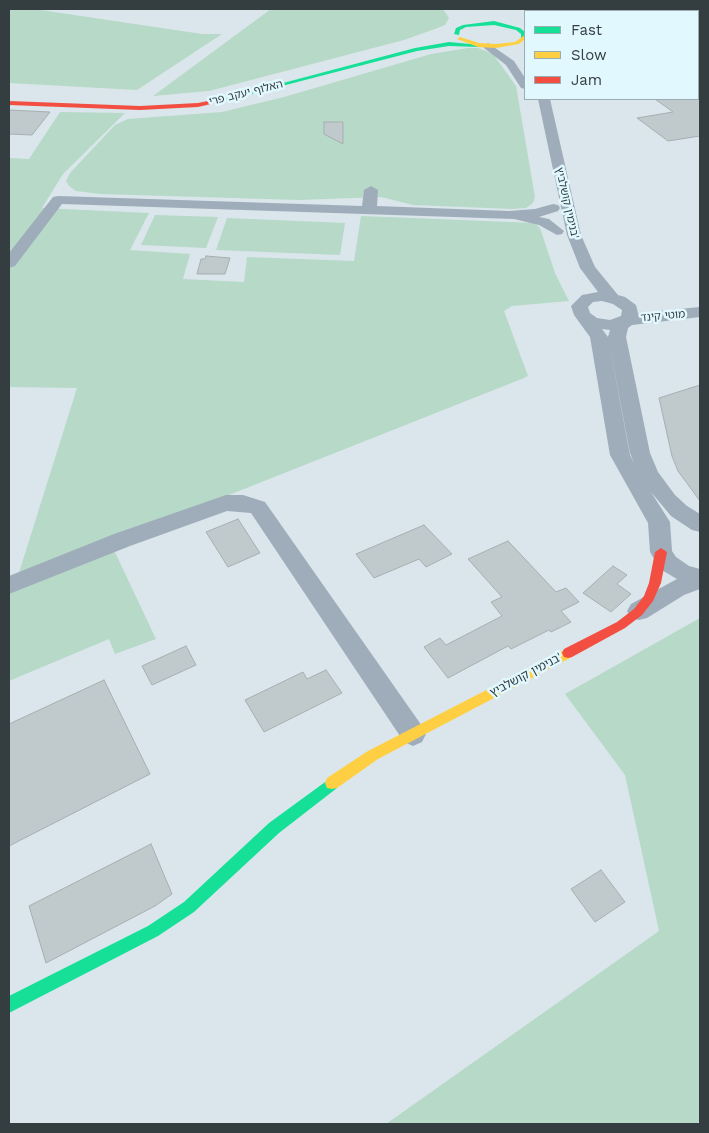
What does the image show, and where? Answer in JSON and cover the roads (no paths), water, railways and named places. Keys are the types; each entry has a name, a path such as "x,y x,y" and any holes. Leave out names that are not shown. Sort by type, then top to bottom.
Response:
{"street":[{"path":"468,13 470,19 461,30 466,42 483,46 510,63 524,84"},
{"path":"481,14 494,23 524,27"},
{"name":"האלוף יעקב פרי","path":"9,96 144,101 194,98 494,23"},
{"path":"506,25 522,31 524,34 515,50 524,64"},
{"name":"האלוף יעקב פרי","path":"9,103 126,108 198,105 417,49 449,44 483,46 522,40"},
{"name":"בנימין קושלביץ'","path":"530,100 547,178"},
{"name":"בנימין קושלביץ'","path":"544,100 576,242 588,268 612,298 628,307 630,316 626,321"},
{"path":"369,210 371,190"},
{"path":"9,263 58,200 510,215 544,222 557,231"},
{"name":"בנימין קושלביץ'","path":"510,215 536,214 552,203 557,231 563,245"},
{"path":"576,276 584,295 584,311"},
{"path":"584,311 591,297 612,298"},
{"name":"בנימין קושלביץ'","path":"584,311 599,337 620,455 632,480 658,522 661,531 652,590 638,612"},
{"name":"מוטי קינד","path":"584,311 602,325 616,324 642,317 700,312"},
{"path":"626,321 618,329 617,337 641,458 649,474 668,500 679,511 700,525"},
{"path":"9,585 122,540 226,503 243,503 258,507 413,734"},
{"path":"700,525 684,524 671,527 664,532 660,547 665,560 676,570 700,579"},
{"name":"בנימין קושלביץ'","path":"9,1005 153,931 188,907 274,828 327,786 373,755 621,626 638,612 676,589 700,579"}]}
